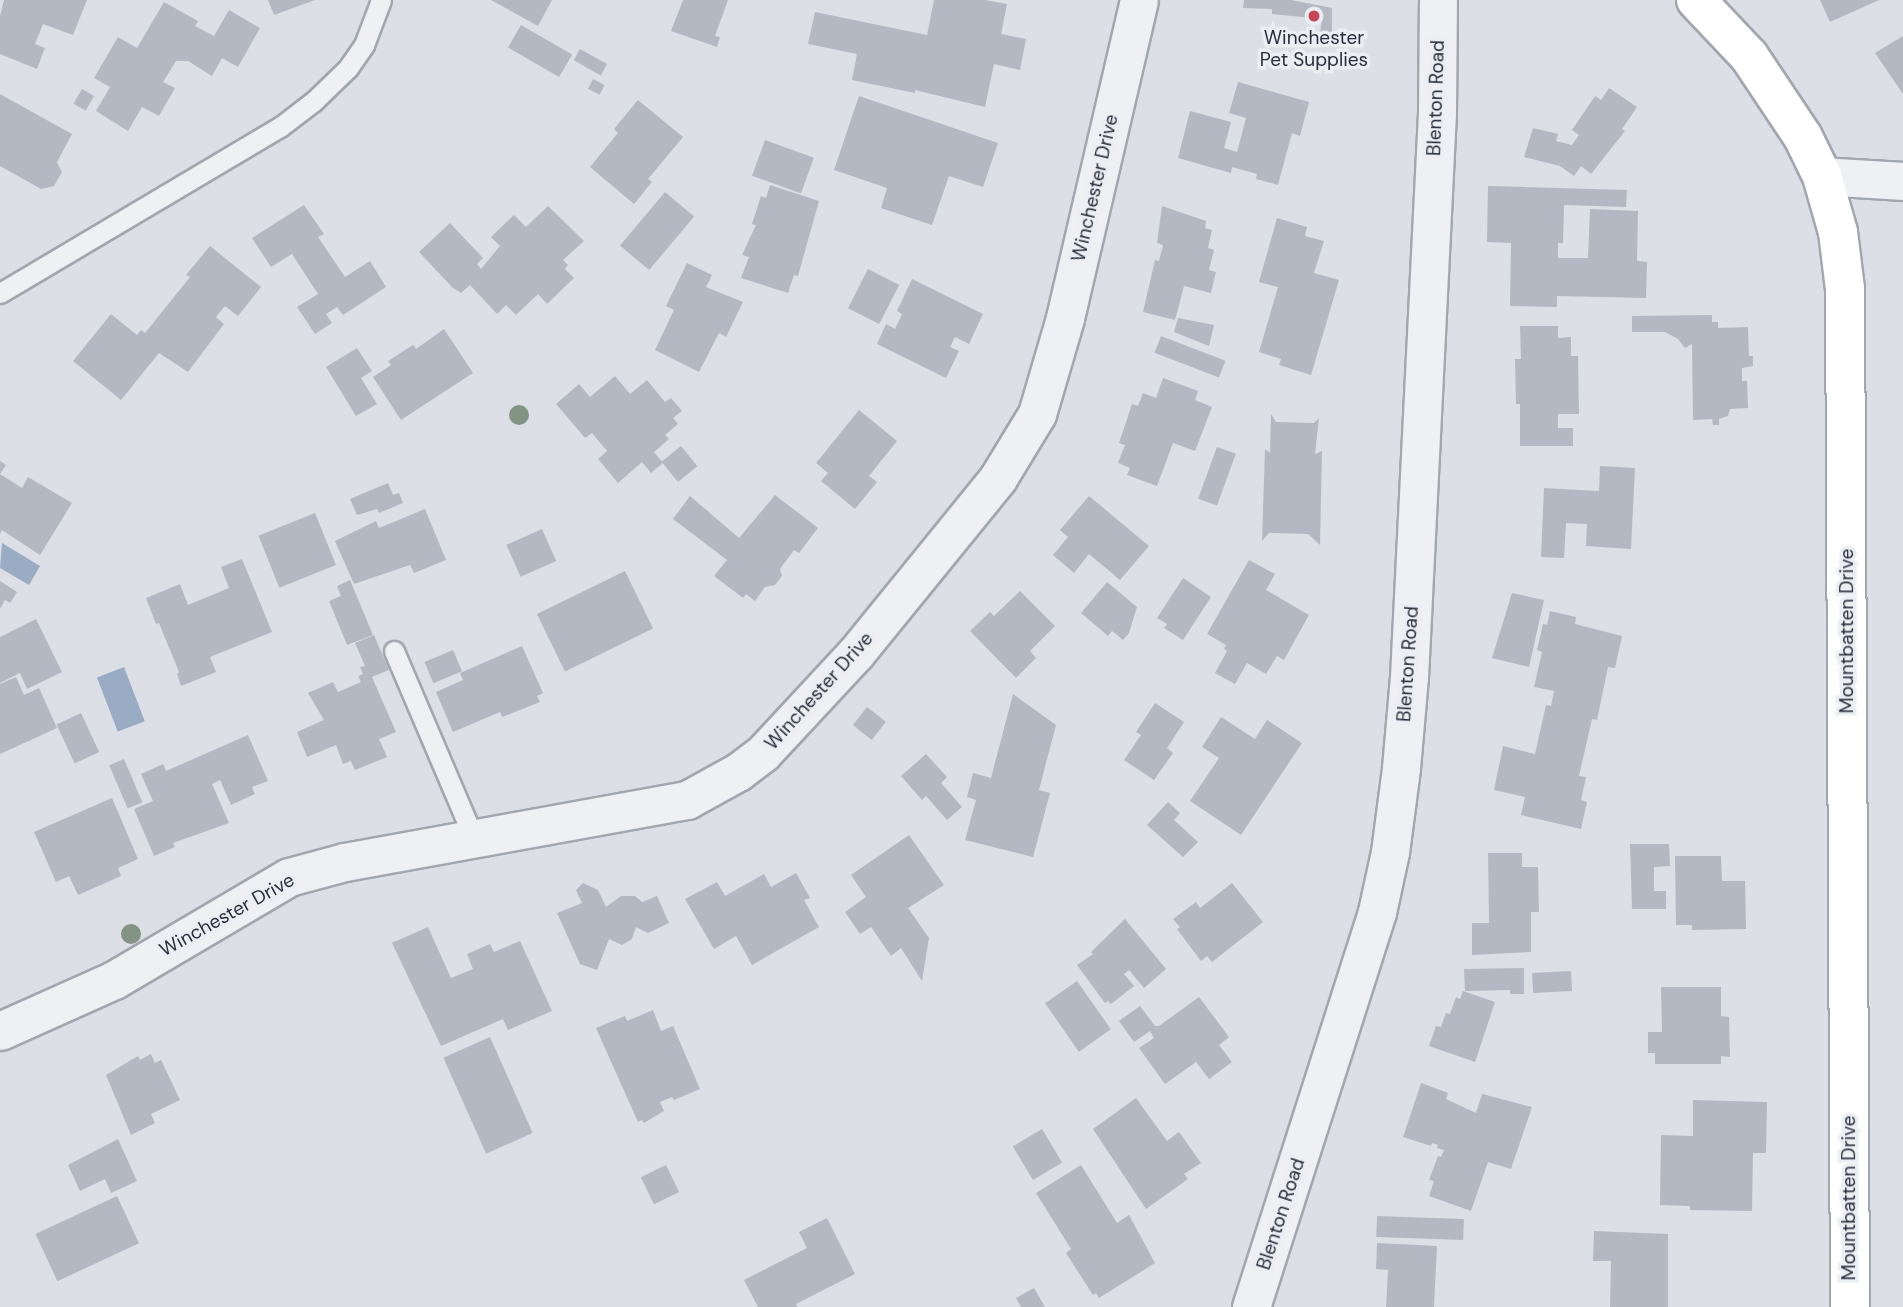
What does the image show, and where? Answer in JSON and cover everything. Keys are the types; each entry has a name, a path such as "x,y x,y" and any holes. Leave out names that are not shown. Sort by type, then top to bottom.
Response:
{"main road":[{"name":"Mountbatten Drive","path":"1696,0 1749,56 1803,137 1822,176 1838,232 1845,289 1850,1307"}],"street":[{"name":"Winchester Drive","path":"0,1031 114,980 289,877 345,862 687,800 738,772 787,731 856,653 998,478 1025,439 1047,387 1139,0"},
{"name":"Blenton Road","path":"1251,1307 1377,912 1393,828 1409,677 1437,112 1438,0"},
{"path":"1822,176 1903,181"}],"lane":[{"path":"0,293 280,127 314,101 348,68 364,45 380,0"},
{"path":"394,651 474,839"}],"water":[{"path":"2,543 40,566 29,585 0,568"},
{"path":"124,667 145,721 118,732 97,677"}],"building":[{"path":"4,0 87,0 73,35 43,24 35,44 45,48 37,69 0,54 0,16"},
{"path":"268,0 315,0 274,15"},
{"path":"491,0 552,0 538,26"},
{"path":"683,0 728,0 715,36 720,37 717,47 671,31"},
{"path":"934,0 985,0 1007,4 1001,34 1026,39 1020,70 994,64 985,107 915,90 915,93 852,80 857,54 808,44 815,12 927,35"},
{"name":"Winchester Pet Supplies","path":"1244,0 1291,0 1332,8 1332,34 1320,33 1322,19 1272,14 1272,9 1243,8"},
{"path":"1820,0 1879,0 1830,22"},
{"path":"164,2 198,21 195,26 214,36 229,10 260,28 238,67 222,58 212,76 188,61 176,61 163,82 175,88 159,116 142,107 128,131 96,111 110,87 94,78 118,37 137,48"},
{"path":"521,25 572,54 559,77 508,48"},
{"path":"1903,36 1903,94 1875,53"},
{"path":"580,49 607,64 601,75 574,60"},
{"path":"593,79 605,85 600,95 588,89"},
{"path":"1238,82 1309,102 1300,136 1292,133 1278,185 1256,179 1257,174 1232,167 1231,173 1178,158 1190,111 1231,122 1224,148 1237,152 1246,118 1229,113"},
{"path":"1609,88 1637,107 1622,129 1625,131 1591,174 1581,166 1574,176 1560,166 1524,157 1533,128 1558,134 1556,141 1572,145 1579,135 1572,130 1595,96 1601,100"},
{"path":"82,89 94,96 86,111 74,104"},
{"path":"0,94 72,134 57,162 62,172 54,186 41,189 0,166"},
{"path":"859,96 998,143 983,187 949,176 932,225 881,208 887,188 834,170"},
{"path":"638,100 683,137 648,179 652,182 634,204 590,167 618,133 614,129"},
{"path":"765,140 814,158 801,193 752,176"},
{"path":"770,185 819,201 798,276 794,275 788,293 741,278 749,257 742,255 756,225 752,224 761,196 766,198"},
{"path":"1488,186 1627,190 1626,207 1564,205 1563,243 1558,243 1558,258 1588,258 1590,209 1638,211 1637,261 1647,262 1646,298 1557,296 1557,307 1510,306 1511,243 1487,242"},
{"path":"665,192 694,216 649,270 620,246"},
{"path":"304,205 324,234 318,237 345,277 370,261 386,287 343,315 337,307 326,314 332,323 315,334 297,307 318,294 292,254 271,267 252,238"},
{"path":"548,206 584,241 563,260 568,265 565,269 574,278 547,304 538,294 516,315 506,305 497,314 470,285 461,293 453,288 419,252 450,223 483,258 477,264 481,269 500,246 491,237 514,215 526,227"},
{"path":"1162,206 1206,221 1205,228 1212,230 1208,248 1214,250 1209,270 1216,272 1211,293 1184,286 1175,320 1143,312 1155,260 1159,261 1163,245 1157,243"},
{"path":"1277,218 1307,227 1305,236 1324,241 1314,273 1339,280 1311,375 1279,365 1281,359 1259,352 1278,287 1259,282"},
{"path":"210,246 261,287 238,316 225,306 216,317 224,324 188,372 159,353 121,400 73,361 111,314 137,335 141,330 145,333 190,277 186,275"},
{"path":"687,263 712,275 706,287 743,302 726,337 719,333 699,372 655,350 674,310 666,306"},
{"path":"868,269 899,285 879,324 848,308"},
{"path":"912,279 983,314 969,344 955,337 950,347 959,351 946,378 877,344 886,324 895,329 902,314 897,311"},
{"path":"1712,315 1712,322 1718,322 1718,328 1748,327 1749,356 1753,356 1753,366 1742,368 1742,381 1747,381 1748,408 1730,409 1728,416 1719,419 1719,425 1713,425 1712,419 1693,420 1692,344 1685,348 1678,339 1665,332 1632,332 1632,316"},
{"path":"1178,318 1214,325 1209,346 1174,332"},
{"path":"1520,326 1558,326 1558,338 1571,337 1571,356 1578,356 1579,414 1558,414 1558,428 1573,428 1573,446 1520,446 1520,404 1516,404 1515,359 1521,359"},
{"path":"444,329 473,373 401,420 373,377 391,365 388,361 413,345 416,349"},
{"path":"1161,336 1225,361 1219,378 1155,353"},
{"path":"357,348 372,371 361,378 377,404 356,416 326,367"},
{"path":"615,376 630,394 647,380 665,402 671,398 682,411 673,418 678,424 665,435 669,439 654,452 663,463 651,473 642,462 618,483 598,459 607,451 592,433 585,438 556,404 579,384 590,397"},
{"path":"1163,378 1198,391 1195,400 1212,407 1195,451 1173,443 1157,486 1127,475 1130,468 1118,463 1125,445 1119,443 1132,404 1138,406 1143,393 1156,398"},
{"path":"859,410 897,441 869,476 877,482 855,509 821,481 828,473 816,463"},
{"path":"1271,414 1276,422 1314,423 1319,418 1315,454 1322,451 1320,545 1308,534 1269,533 1262,541 1265,449 1270,453"},
{"path":"681,446 697,466 678,482 662,462"},
{"path":"1217,447 1236,454 1217,506 1198,499"},
{"path":"0,461 6,465 0,474"},
{"path":"1600,466 1635,468 1631,549 1586,546 1587,524 1566,523 1564,558 1541,557 1544,488 1599,491"},
{"path":"0,474 22,488 28,477 72,503 40,555 2,530 0,534"},
{"path":"388,483 393,495 399,493 403,503 379,513 377,509 357,515 350,499"},
{"path":"775,495 818,528 799,553 794,550 780,569 782,576 775,585 765,587 755,601 746,594 743,598 714,576 727,560 673,519 690,496 739,538"},
{"path":"1089,496 1149,546 1120,580 1089,554 1074,573 1053,555 1068,537 1060,530"},
{"path":"425,509 446,560 414,573 410,565 354,584 335,541 376,521 379,528"},
{"path":"315,513 336,565 279,588 258,536"},
{"path":"542,529 556,561 521,577 506,545"},
{"path":"242,559 272,632 210,657 216,672 181,686 177,674 179,672 146,598 180,584 188,605 229,588 221,567"},
{"path":"1249,560 1275,574 1266,590 1309,615 1284,660 1277,656 1266,674 1247,663 1235,684 1215,673 1227,651 1224,649 1226,645 1207,634"},
{"path":"625,571 653,629 565,671 537,614"},
{"path":"1183,578 1211,597 1183,640 1164,628 1167,624 1157,618"},
{"path":"350,580 373,635 347,645 329,601 341,596 337,586"},
{"path":"0,581 17,592 10,603 5,600 0,609"},
{"path":"1107,582 1137,607 1129,633 1123,640 1112,631 1108,636 1081,613"},
{"path":"1020,591 1055,626 1030,651 1036,658 1016,678 970,631 990,612 994,616"},
{"path":"1512,593 1544,600 1529,667 1492,658"},
{"path":"1550,611 1576,617 1575,624 1622,636 1615,668 1608,667 1597,720 1592,719 1579,776 1586,777 1581,800 1587,802 1581,829 1521,815 1525,797 1494,790 1503,746 1535,754 1546,705 1551,706 1554,691 1534,687 1542,652 1537,650 1543,624 1547,625"},
{"path":"36,619 62,672 27,689 20,673 0,683 0,637"},
{"path":"374,635 389,670 372,677 396,732 379,739 387,757 355,770 351,761 343,764 336,745 307,757 297,732 324,720 308,693 333,682 338,692 361,682 358,676 363,674 360,667 365,666 355,643"},
{"path":"522,646 543,693 537,696 540,702 502,717 500,712 453,732 436,692 463,680 460,673"},
{"path":"453,650 462,671 433,683 424,662"},
{"path":"16,677 24,695 39,688 57,728 0,754 0,684"},
{"path":"1013,694 1056,725 1039,790 1050,793 1033,857 965,840 976,800 967,797 973,773 991,778"},
{"path":"1155,703 1184,722 1167,748 1173,753 1154,780 1124,760 1141,735 1136,732"},
{"path":"867,707 886,722 872,740 853,725"},
{"path":"81,713 99,752 75,763 57,724"},
{"path":"1221,717 1255,739 1267,720 1302,743 1241,835 1190,801 1219,758 1202,747"},
{"path":"248,735 268,781 252,787 255,794 231,805 220,780 212,784 229,823 173,843 175,847 154,856 134,809 153,801 141,774 163,764 166,771"},
{"path":"926,754 947,777 941,783 962,807 947,820 926,796 922,800 901,776"},
{"path":"124,759 142,802 128,809 109,765"},
{"path":"112,798 138,859 118,868 121,876 78,895 69,876 56,882 34,832"},
{"path":"1168,802 1180,813 1174,820 1198,842 1183,857 1147,825"},
{"path":"909,835 944,885 908,908 929,938 922,981 901,948 891,956 871,927 860,934 845,912 866,897 851,875"},
{"path":"1630,844 1669,844 1670,866 1654,867 1654,891 1666,891 1666,909 1632,909"},
{"path":"1488,853 1522,853 1522,867 1538,867 1539,912 1531,912 1531,952 1472,955 1472,923 1489,923"},
{"path":"1675,856 1721,856 1722,881 1745,881 1746,929 1692,930 1692,925 1676,925"},
{"path":"796,873 810,898 804,900 819,927 752,965 736,936 714,949 685,899 717,882 725,896 764,874 771,887"},
{"path":"583,883 598,890 606,907 621,896 635,896 642,902 657,896 669,923 648,933 636,927 632,939 622,945 609,939 597,970 580,964 557,913 582,903 576,890"},
{"path":"1232,883 1263,922 1212,962 1207,956 1201,961 1177,929 1180,927 1173,919 1196,902 1200,908"},
{"path":"1125,919 1166,969 1144,988 1129,970 1124,974 1134,986 1111,1004 1108,1001 1105,1003 1077,965 1093,954 1091,952"},
{"path":"428,927 451,978 473,969 467,954 490,944 494,952 520,941 552,1011 508,1030 503,1019 441,1046 392,943"},
{"path":"1524,968 1524,994 1510,994 1510,990 1465,991 1464,969"},
{"path":"1571,971 1572,991 1533,993 1532,973"},
{"path":"1077,981 1111,1029 1079,1052 1045,1003"},
{"path":"1661,987 1721,987 1721,1016 1729,1017 1730,1057 1721,1056 1721,1064 1655,1064 1655,1053 1648,1053 1648,1032 1662,1032"},
{"path":"1463,991 1495,1002 1475,1062 1429,1046 1436,1026 1441,1027 1446,1013 1450,1014 1456,997 1460,999"},
{"path":"1199,997 1229,1037 1219,1045 1232,1062 1209,1079 1196,1062 1165,1084 1139,1048 1154,1038 1150,1031 1134,1042 1119,1021 1140,1006 1155,1026 1159,1026"},
{"path":"653,1010 661,1031 673,1026 700,1089 674,1100 672,1097 660,1102 664,1111 644,1123 642,1120 638,1122 596,1028 625,1016 627,1021"},
{"path":"490,1037 533,1133 486,1154 443,1058"},
{"path":"151,1054 155,1063 161,1060 180,1100 151,1114 155,1123 131,1135 106,1075 138,1056 140,1060"},
{"path":"1421,1083 1448,1093 1446,1099 1476,1113 1482,1094 1532,1107 1511,1169 1488,1162 1471,1211 1429,1196 1434,1181 1429,1180 1438,1156 1441,1157 1444,1150 1432,1143 1431,1146 1403,1137"},
{"path":"1136,1098 1167,1141 1179,1132 1201,1163 1184,1174 1188,1179 1146,1209 1093,1129"},
{"path":"1693,1100 1767,1102 1766,1153 1753,1153 1752,1211 1690,1210 1690,1206 1660,1205 1661,1135 1693,1136"},
{"path":"1042,1129 1062,1162 1033,1180 1013,1147"},
{"path":"118,1139 137,1181 111,1193 105,1179 80,1191 68,1165"},
{"path":"666,1165 679,1192 654,1204 641,1177"},
{"path":"1081,1165 1117,1223 1129,1215 1155,1263 1099,1298 1096,1293 1093,1295 1066,1253 1071,1249 1036,1193"},
{"path":"117,1196 139,1243 57,1281 35,1234"},
{"path":"1377,1216 1464,1219 1463,1240 1376,1237"},
{"path":"827,1218 855,1274 796,1304 798,1307 758,1307 744,1280 807,1248 799,1232"},
{"path":"1594,1231 1668,1234 1668,1307 1610,1307 1611,1261 1593,1261"},
{"path":"1377,1243 1437,1246 1434,1307 1386,1307 1388,1270 1376,1269"},
{"path":"1034,1288 1045,1307 1021,1307 1016,1298"}],"place":[{"name":"Winchester Pet Supplies","path":"1314,16"}]}
